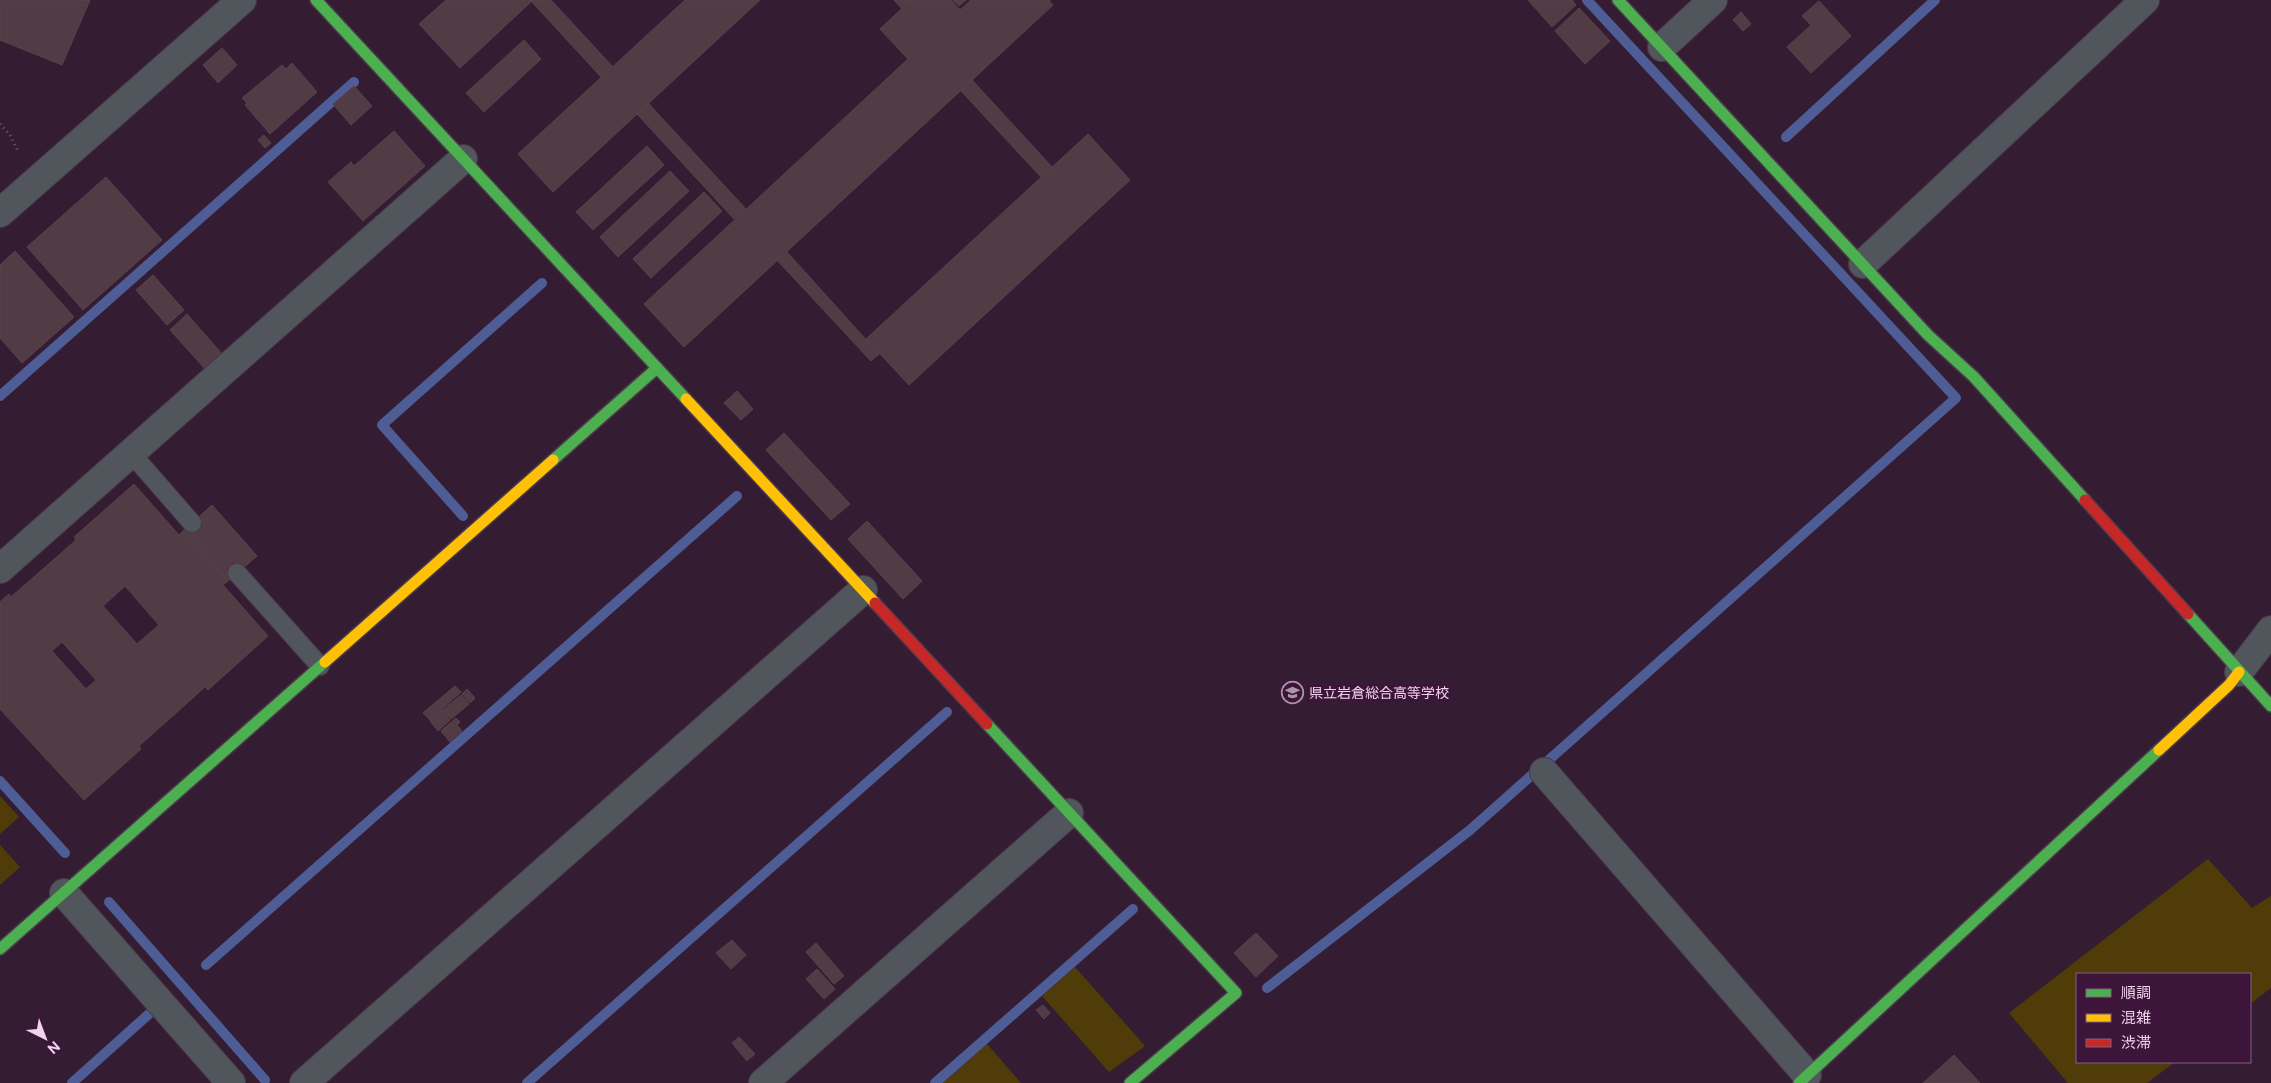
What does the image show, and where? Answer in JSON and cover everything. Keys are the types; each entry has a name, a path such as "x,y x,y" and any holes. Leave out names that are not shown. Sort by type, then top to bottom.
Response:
{"street":[{"path":"0,213 242,0"},
{"path":"316,0 1236,993 1130,1083"},
{"path":"1618,0 1928,335 1974,377 2271,706"},
{"path":"1662,47 1713,0"},
{"path":"1862,264 2145,0"},
{"path":"0,569 463,158"},
{"path":"0,949 657,368"},
{"path":"304,1083 862,590"},
{"path":"1544,772 1803,1079 2230,685 2271,630"},
{"path":"762,1083 1069,813"},
{"path":"64,893 231,1083"}],"lane":[{"path":"131,453 192,523"},
{"path":"237,573 320,666"}],"shaded area":[{"path":"0,796 19,817 0,834"},
{"path":"0,845 20,867 0,885"},
{"path":"2208,859 2252,908 2271,896 2271,988 2251,1003 2251,973 2076,973 2076,1063 2174,1063 2147,1083 2068,1083 2009,1013"},
{"path":"1075,967 1145,1046 1109,1072 1042,996"},
{"path":"987,1044 1021,1083 943,1083"}],"building":[{"path":"0,0 90,0 62,65 0,40"},
{"path":"446,0 533,0 460,68 419,24"},
{"path":"533,0 551,0 613,67 601,77 532,2"},
{"path":"685,0 760,0 553,192 518,154"},
{"path":"894,0 911,0 902,9"},
{"path":"911,0 951,0 960,10 971,0 1049,0 1053,5 684,347 644,304 908,59 880,29"},
{"path":"953,0 966,0 959,6"},
{"path":"1528,0 1572,0 1576,5 1552,27"},
{"path":"1819,1 1851,36 1811,73 1787,47 1811,25 1802,16"},
{"path":"1579,8 1610,41 1585,64 1555,31"},
{"path":"1741,12 1751,24 1743,31 1733,20"},
{"path":"524,40 541,59 484,112 466,93"},
{"path":"222,48 237,65 218,83 203,65"},
{"path":"292,63 317,92 270,134 245,105 247,103 242,98 282,65 286,69"},
{"path":"972,80 1052,167 1041,177 961,91"},
{"path":"354,86 372,106 351,125 333,104"},
{"path":"648,103 746,209 734,219 637,114"},
{"path":"394,131 425,166 363,221 328,182 351,162 354,166"},
{"path":"1088,134 1130,180 909,385 866,339"},
{"path":"264,135 271,143 265,148 258,140"},
{"path":"647,146 664,165 593,230 576,212"},
{"path":"670,171 689,191 618,257 600,237"},
{"path":"106,177 162,240 83,310 27,247"},
{"path":"704,192 722,211 651,278 633,259"},
{"path":"15,251 74,317 22,363 0,338 0,265"},
{"path":"787,252 879,354 871,361 777,260"},
{"path":"153,275 184,310 167,325 136,290"},
{"path":"187,314 223,355 206,370 170,330"},
{"path":"737,391 753,409 741,420 724,403"},
{"path":"784,433 850,504 831,520 766,450"},
{"path":"134,484 179,535 184,530 228,581 223,585 268,636 208,690 205,687 139,746 141,749 84,800 0,709 0,602 9,594 11,597 76,540 74,537","holes":["125,586 159,625 137,644 103,606","62,642 96,680 86,689 52,651"]},
{"path":"212,505 257,556 228,581 184,530"},
{"path":"867,521 922,581 903,599 848,539"},
{"path":"455,686 461,692 430,720 423,713"},
{"path":"467,689 475,698 470,703 462,694"},
{"path":"461,695 469,704 451,719 443,710"},
{"path":"442,710 450,720 438,731 430,721"},
{"path":"456,718 460,722 457,725 462,731 450,742 441,731"},
{"path":"1256,933 1278,956 1256,977 1234,953"},
{"path":"732,940 746,955 731,969 716,953"},
{"path":"816,943 844,976 834,984 806,952"},
{"path":"817,969 835,989 824,999 806,979"},
{"path":"1043,1005 1050,1013 1044,1019 1036,1010"},
{"path":"739,1037 755,1054 747,1061 732,1043"},
{"path":"1954,1055 1980,1083 1923,1083"}],"waterway":[{"path":"1267,988 1470,830 1956,398 1587,0"},
{"path":"1786,137 1935,0"},
{"path":"0,396 354,82"},
{"path":"463,516 382,425 542,283"},
{"path":"206,965 737,496"},
{"path":"527,1083 947,712"},
{"path":"0,781 65,853"},
{"path":"109,902 265,1080"},
{"path":"935,1083 1133,909"},
{"path":"72,1083 150,1013"}],"traffic: fast":[{"path":"316,0 686,399"},
{"path":"1618,0 1928,335 1974,377 2085,500"},
{"path":"553,460 657,368"},
{"path":"2188,614 2271,706"},
{"path":"0,949 325,662"},
{"path":"987,724 1236,993 1130,1083"},
{"path":"1799,1083 2159,750"}],"traffic: slow":[{"path":"686,399 875,603"},
{"path":"325,662 553,460"},
{"path":"2159,750 2229,685 2239,672"}],"traffic: jam":[{"path":"2085,500 2188,614"},
{"path":"875,603 987,724"}],"place":[{"name":"県立岩倉総合高等学校","path":"1293,693"}]}
